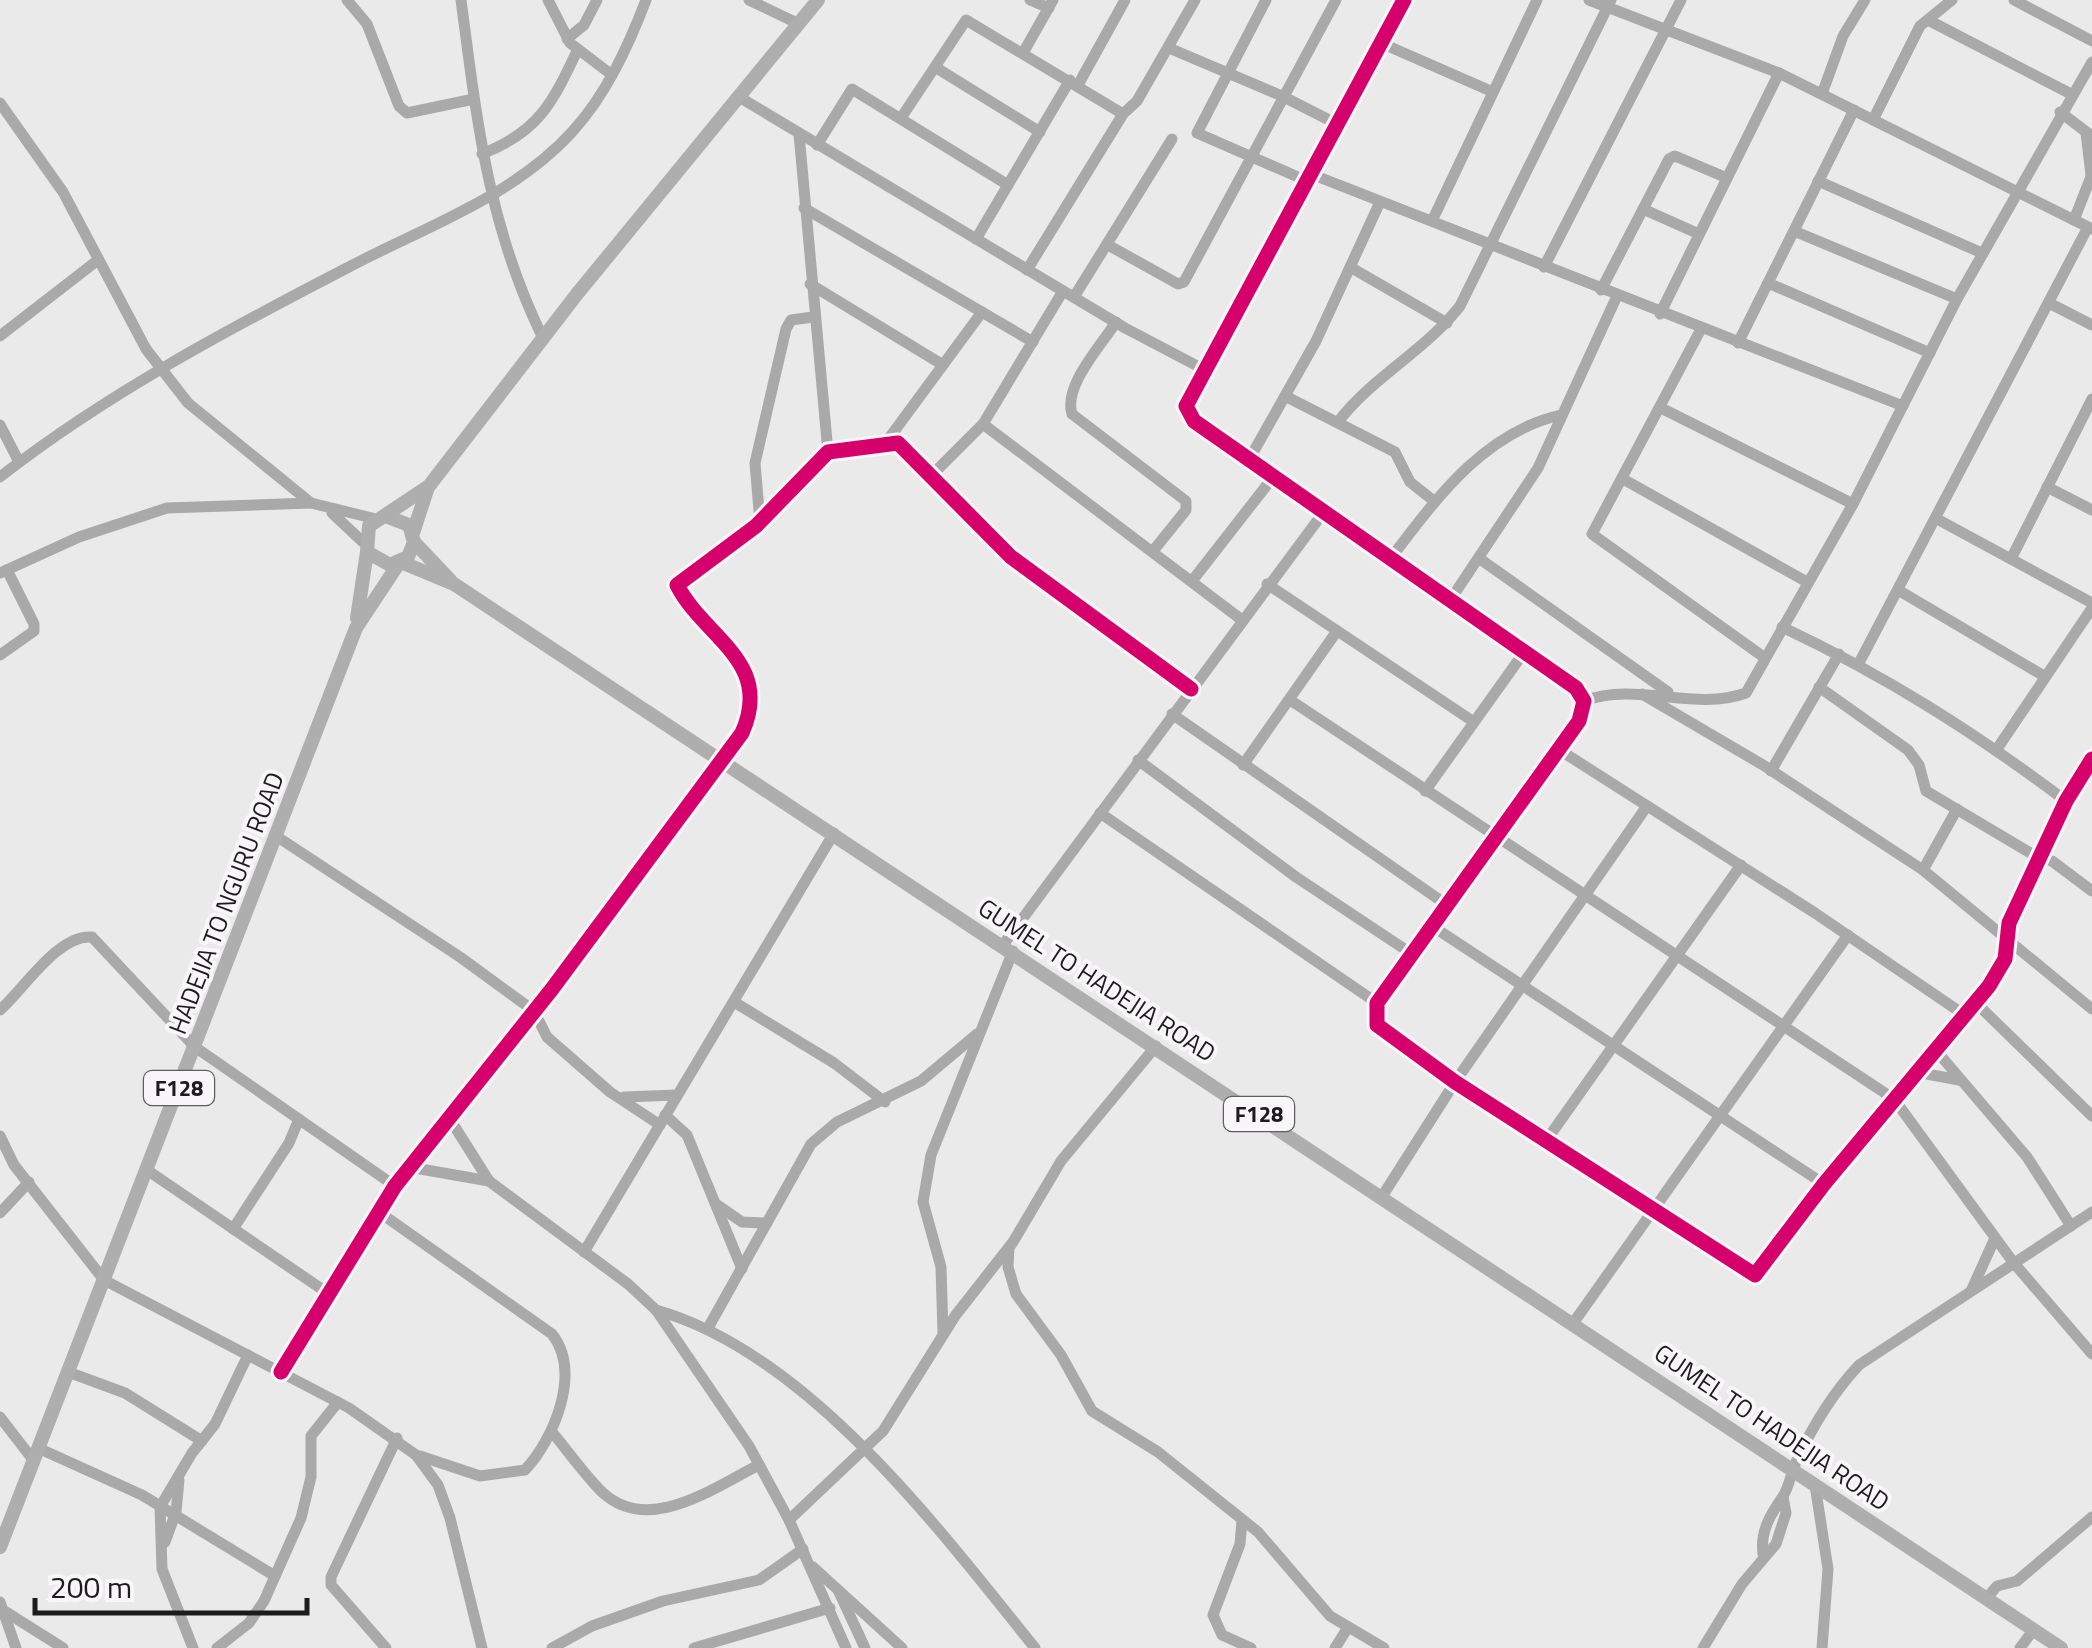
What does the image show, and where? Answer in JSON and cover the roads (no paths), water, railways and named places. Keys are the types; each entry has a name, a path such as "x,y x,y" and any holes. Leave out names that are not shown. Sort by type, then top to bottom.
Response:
{"main road":[{"path":"380,518 428,486 818,0"},
{"path":"413,538 428,486"},
{"name":"F128","path":"356,628 369,526 380,518 402,519 413,538 454,584"},
{"name":"F128","path":"366,548 381,564 400,562 413,538"},
{"name":"GUMEL TO HADEJIA ROAD","path":"400,562 454,584 2061,1648"},
{"name":"HADEJIA TO NGURU ROAD","path":"0,1547 356,628 400,562"}],"street":[{"path":"347,0 368,24 400,106 407,113 474,98"},
{"path":"461,0 491,196 519,288 543,338"},
{"path":"548,0 577,52 612,75"},
{"path":"567,39 584,25 597,0"},
{"path":"0,477 160,372 344,270 491,196 540,162 572,132 612,75 646,0"},
{"path":"750,0 799,24"},
{"path":"1023,53 1051,4 1030,0"},
{"path":"976,240 1125,0"},
{"path":"1027,270 1123,114 1138,100 1195,0"},
{"path":"1266,0 1197,132 1250,157 1432,221 1660,314 1903,406"},
{"path":"1108,244 1178,284 1184,282 1336,0"},
{"path":"1404,0 1186,411 1323,512 1576,688 1584,701 1579,720 1377,1003 1377,1025 1455,1082 1755,1275 1934,1048 1966,1016 2005,959 2009,923 2066,800 2087,779 2092,760"},
{"path":"1432,221 1537,0"},
{"path":"1589,0 1609,4 1779,73 2090,228 1859,663"},
{"path":"1544,267 1681,0"},
{"path":"1822,94 1843,36 1865,0"},
{"path":"1874,120 1915,35 1952,0"},
{"path":"2014,0 2034,4 2092,40"},
{"path":"1338,422 1353,402 1382,382 1447,323 1485,262 1487,243 1609,4"},
{"path":"901,118 966,20 1123,114"},
{"path":"1928,20 2071,94"},
{"path":"1381,43 1493,92"},
{"path":"1169,48 1337,124"},
{"path":"482,154 512,142 538,122 577,52"},
{"path":"1584,701 1612,691 1746,693 1853,504 1957,298 2092,62"},
{"path":"935,67 1040,132"},
{"path":"1660,314 1779,73"},
{"path":"817,146 852,89 1008,185"},
{"path":"739,97 1068,294 1206,370"},
{"path":"0,103 62,192 160,372 212,426 311,502 329,510 380,518"},
{"path":"1738,343 1854,110"},
{"path":"2060,112 2089,134 2092,174 2074,220"},
{"path":"799,134 828,452"},
{"path":"931,476 983,424 1034,342 1108,244 1172,139"},
{"path":"1601,290 1674,156 1727,178"},
{"path":"1818,181 1982,253"},
{"path":"1250,458 1285,396 1380,202"},
{"path":"804,208 1034,342"},
{"path":"1643,209 1699,234"},
{"path":"1794,231 1957,298"},
{"path":"0,336 98,260"},
{"path":"1350,267 1447,323"},
{"path":"810,284 942,365"},
{"path":"1768,284 1930,353"},
{"path":"1451,599 1538,468 1617,296"},
{"path":"2049,302 2092,326"},
{"path":"887,441 982,312"},
{"path":"760,522 756,463 786,329 791,320 813,317"},
{"path":"1116,322 1073,390 1069,406 1072,414 1186,501 1186,510 1153,551"},
{"path":"1701,329 1592,534 1766,658"},
{"path":"1285,396 1395,452 1410,482 1434,501"},
{"path":"2011,559 2090,407"},
{"path":"1661,408 1853,504"},
{"path":"1391,558 1434,501 1471,463 1533,421 1562,415"},
{"path":"983,424 1242,620"},
{"path":"0,426 19,462"},
{"path":"281,1372 395,1186 534,1011 722,760 750,714 746,676 739,658 677,585 760,522 828,452 898,442 1011,557 1191,688"},
{"path":"1192,581 1274,476"},
{"path":"1623,479 1807,582"},
{"path":"2047,487 2092,510"},
{"path":"0,655 34,631 34,624 4,572 79,537 167,508 311,502"},
{"path":"329,510 366,548"},
{"path":"943,1333 942,1267 923,1202 930,1156 1008,948 1100,812 1323,512"},
{"path":"1937,519 2092,605 1996,749"},
{"path":"1480,559 1672,694"},
{"path":"1267,584 1474,722"},
{"path":"1898,590 2044,676"},
{"path":"1782,627 1859,663 1996,749 2066,800"},
{"path":"1243,764 1337,631"},
{"path":"1425,791 1524,652"},
{"path":"1771,770 1838,654"},
{"path":"1819,688 1908,750 1919,765 1926,790 2039,858 2052,861 2092,891"},
{"path":"1639,692 1771,770 1922,870 2092,1009"},
{"path":"1290,700 1894,1099 1994,1238 2092,1354"},
{"path":"1172,714 1447,905"},
{"path":"1558,749 1848,935 1966,1016"},
{"path":"1138,760 1296,877 1412,954"},
{"path":"1383,1196 1455,1082 1647,806"},
{"path":"1922,870 1957,809"},
{"path":"1100,812 1377,1003"},
{"path":"584,1252 834,833"},
{"path":"276,836 460,957 534,1011 548,1037 610,1092 687,1135 742,1269"},
{"path":"1546,1141 1740,866"},
{"path":"1432,926 1824,1184"},
{"path":"1574,1322 1848,935"},
{"path":"0,1010 61,948 82,936 92,937 195,1047 395,1186"},
{"path":"734,1002 834,1064 885,1102"},
{"path":"1976,1003 2092,1116"},
{"path":"518,1030 548,1037"},
{"path":"708,1328 811,1144 824,1130 885,1102 946,1063 977,1034"},
{"path":"790,1520 883,1431 943,1333 1009,1247 1061,1161 1156,1046"},
{"path":"1934,1048 2027,1158 2071,1226"},
{"path":"1916,1072 1959,1080"},
{"path":"624,1097 677,1094"},
{"path":"448,1116 489,1181 656,1310 760,1465 790,1520 846,1648"},
{"path":"233,1228 289,1143 299,1119"},
{"path":"0,1136 29,1182 104,1280 338,1402 397,1438 416,1455 438,1485 450,1518 482,1648"},
{"path":"410,1167 489,1181"},
{"path":"147,1170 329,1294"},
{"path":"0,1213 29,1182"},
{"path":"716,1204 742,1222 767,1223"},
{"path":"379,1212 560,1344 563,1372 552,1432 535,1460 517,1474 480,1476 416,1455"},
{"path":"1703,1648 1764,1554 1776,1544 1793,1468 1832,1397 1860,1365 2092,1212"},
{"path":"1972,1290 1994,1238"},
{"path":"1009,1247 1008,1268 1016,1294 1061,1355 1092,1412 1158,1452 1278,1552 1312,1599 1346,1629 1361,1632 1384,1648"},
{"path":"656,1310 708,1328 784,1376 864,1450 1034,1648"},
{"path":"192,1648 162,1569 160,1507 215,1424 248,1355"},
{"path":"68,1372 125,1393 202,1441"},
{"path":"218,1648 259,1612 308,1493 311,1436 338,1402"},
{"path":"0,1417 36,1454 160,1507 275,1576"},
{"path":"552,1432 605,1494 638,1511 674,1506 760,1465"},
{"path":"386,1648 332,1585 330,1577 397,1438"},
{"path":"164,1542 175,1516 179,1480"},
{"path":"1815,1484 1828,1569 1824,1641 1832,1648"},
{"path":"1242,1521 1240,1544 1213,1615 1222,1635 1250,1648"},
{"path":"1986,1599 1997,1586 2017,1582 2090,1524"},
{"path":"552,1648 592,1626 663,1601 760,1580 802,1548"},
{"path":"810,1564 902,1648"},
{"path":"837,1588 865,1648"},
{"path":"3,1607 16,1648"},
{"path":"3,1607 62,1648"},
{"path":"694,1648 830,1608"},
{"path":"1335,1648 1346,1629"},
{"path":"2020,1648 2034,1629"}]}
